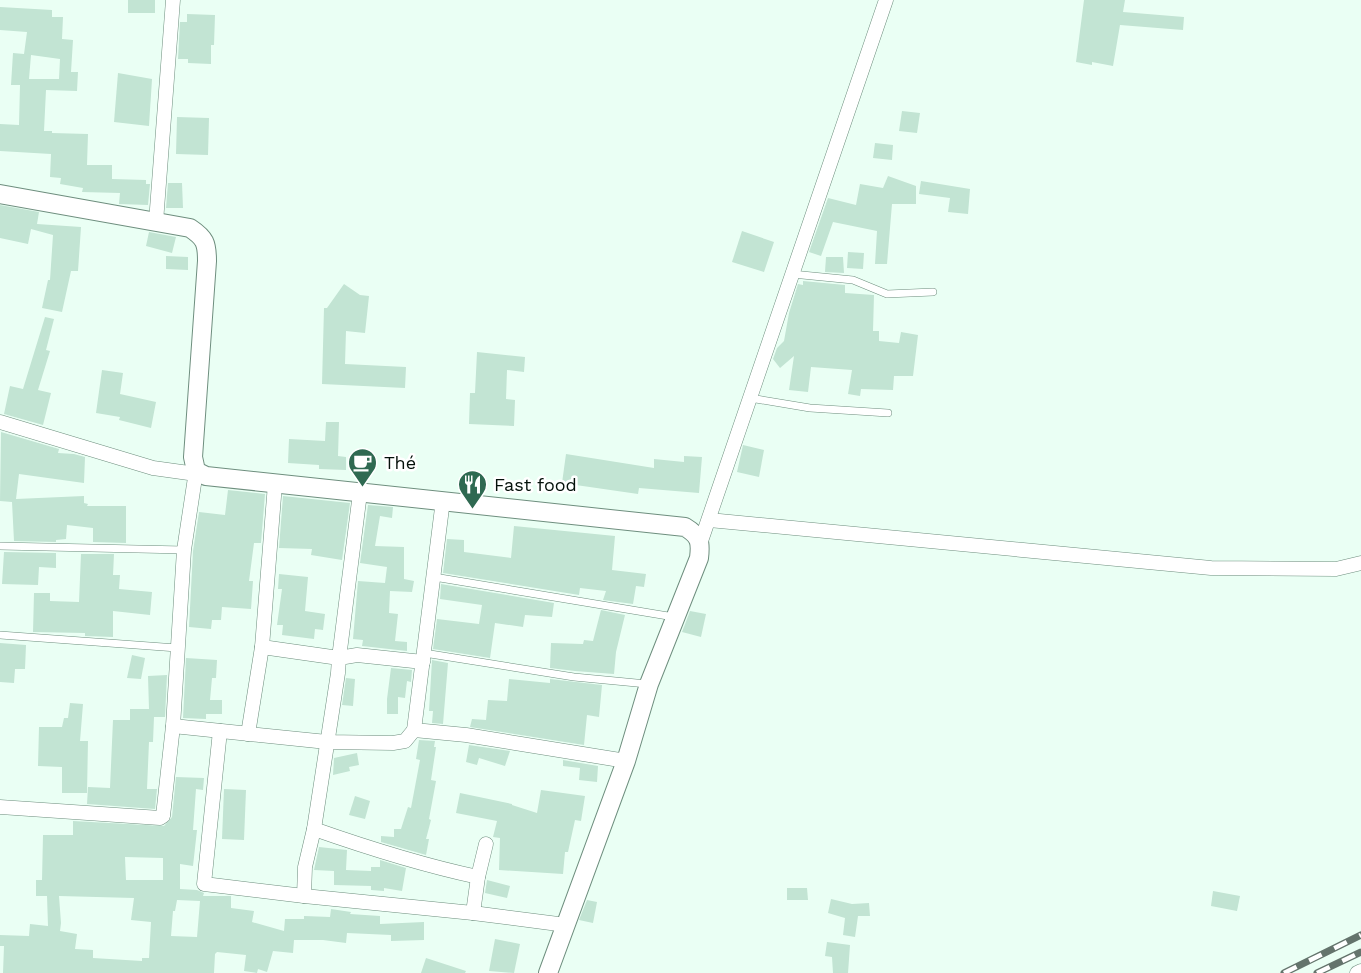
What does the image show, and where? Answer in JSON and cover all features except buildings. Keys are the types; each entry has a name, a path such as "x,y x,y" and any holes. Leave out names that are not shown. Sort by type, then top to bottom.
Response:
{"street":[{"path":"156,222 173,0"},
{"path":"548,973 626,761 650,684 699,558 700,544 886,0"},
{"path":"0,194 190,228 202,236 207,249 193,458 196,472 184,550 164,816 160,818 0,807"},
{"path":"0,422 153,468 274,484 685,526 695,533 700,544"},
{"path":"248,734 262,647 274,484"},
{"path":"303,896 305,867 314,829 338,673 360,493"},
{"path":"172,726 327,742 393,743 405,741 414,730 443,500"},
{"path":"709,520 1211,568 1335,569 1361,563"},
{"path":"262,647 339,658 357,655 423,658"},
{"path":"220,730 204,884 566,925"},
{"path":"414,730 466,735 626,761"},
{"path":"314,829 440,869 478,877"},
{"path":"474,913 478,877 486,844"},
{"path":"1357,973 1361,971"}],"lane":[{"path":"792,274 853,280 887,294 933,292"},
{"path":"750,399 810,408 888,413"},
{"path":"0,546 184,550"},
{"path":"434,577 675,617"},
{"path":"0,635 177,648"},
{"path":"423,658 650,684"}],"railway":[{"path":"1284,973 1361,935"},
{"path":"1317,973 1361,952"}],"place":[{"name":"Thé","path":"363,488"},
{"name":"Fast food","path":"473,510"}]}
